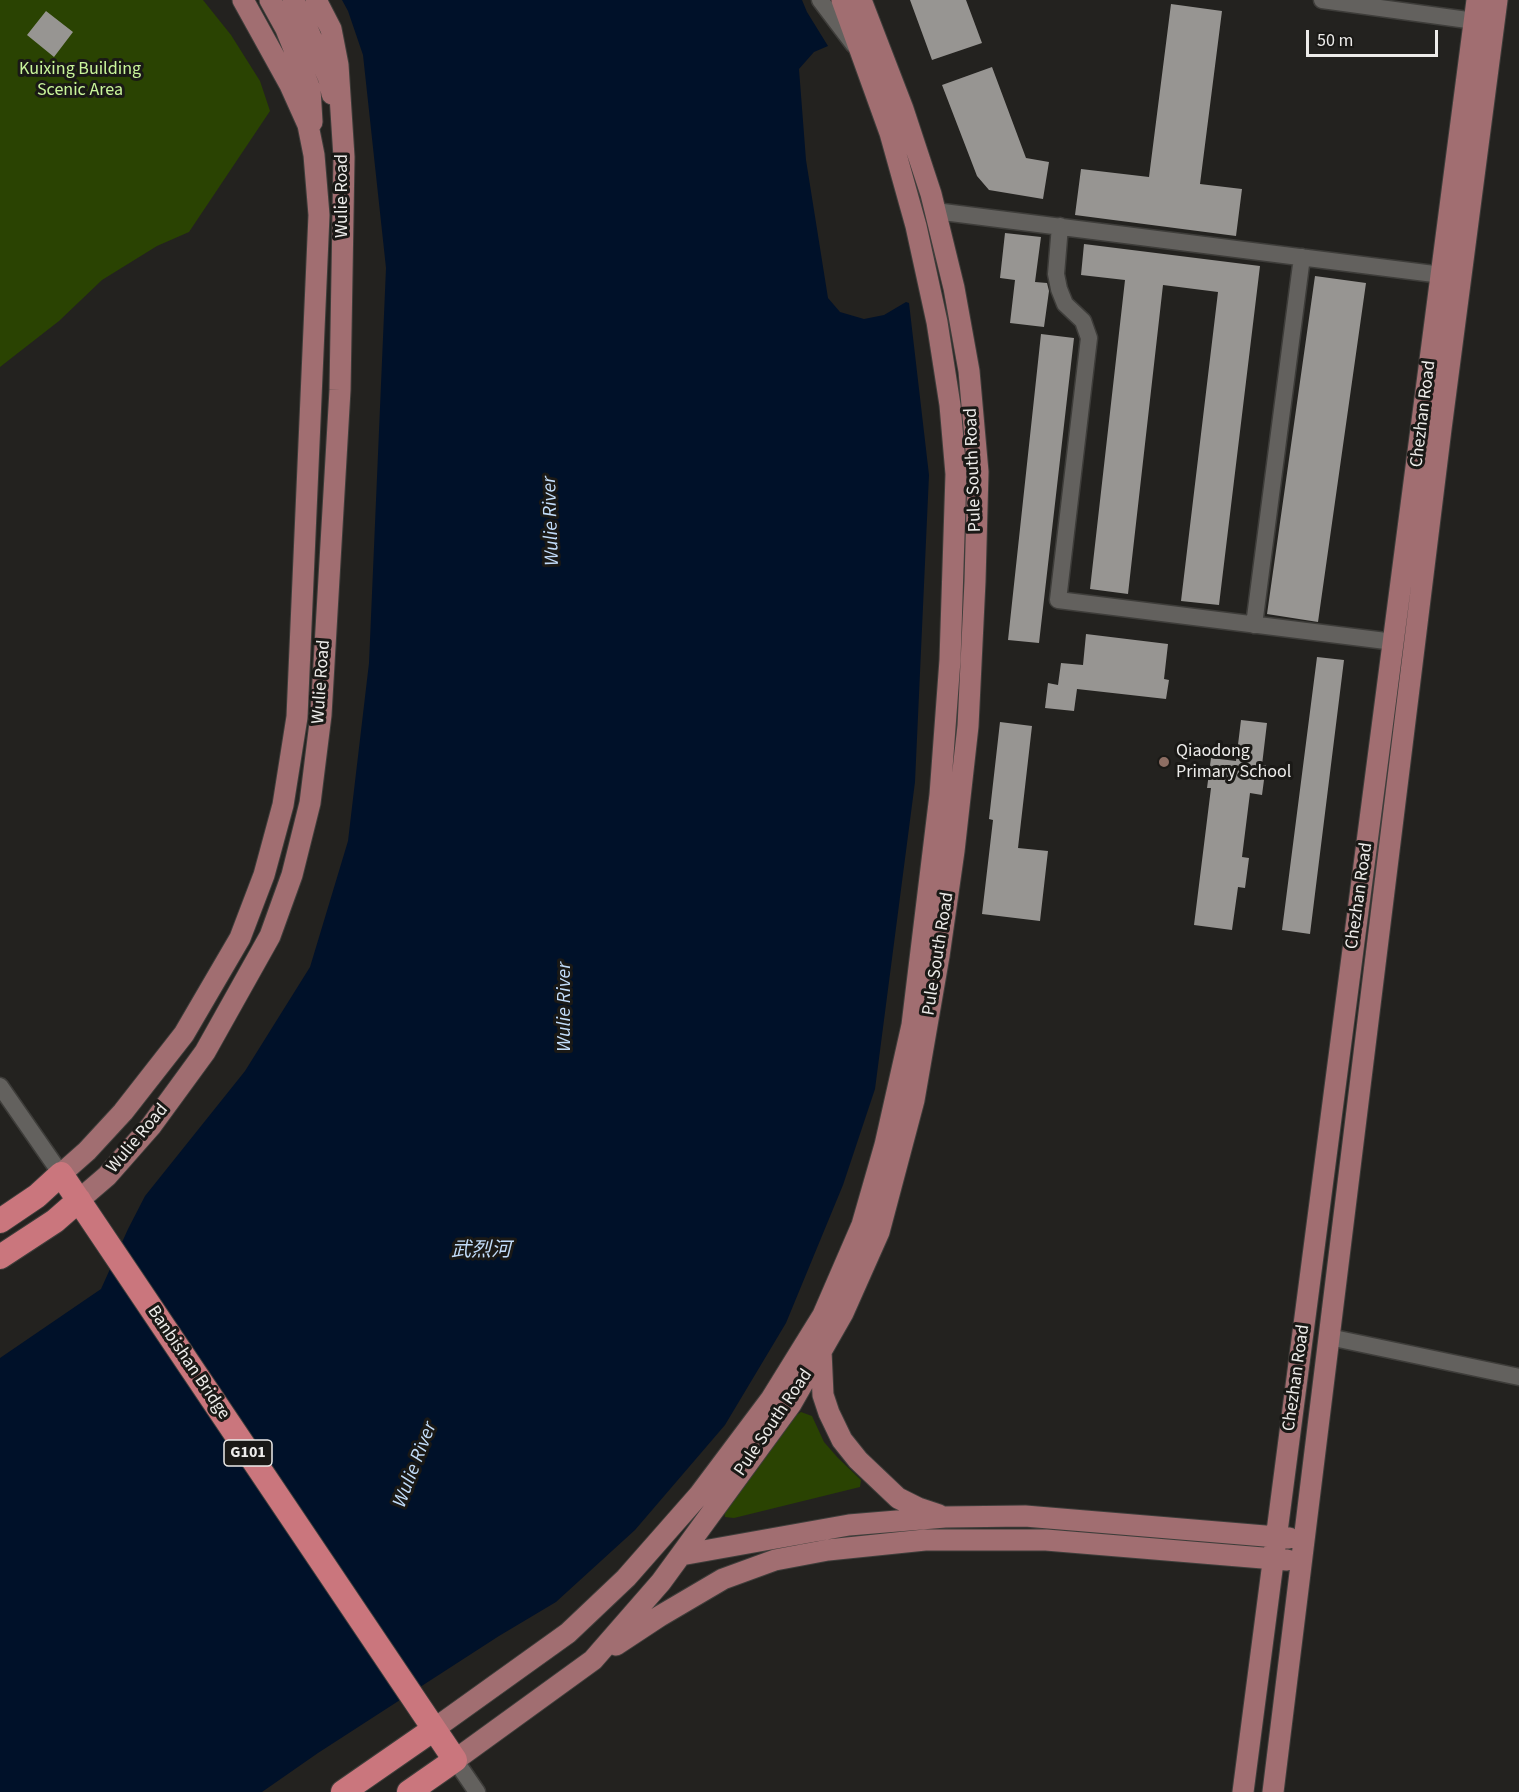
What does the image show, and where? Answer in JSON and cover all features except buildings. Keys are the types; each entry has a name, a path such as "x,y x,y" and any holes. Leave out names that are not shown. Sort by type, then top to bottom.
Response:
{"highway":[{"name":"G101","path":"61,1174 79,1200"},
{"name":"Wulie Road","path":"0,1221 37,1196 61,1174"},
{"name":"Banbishan Bridge","path":"79,1200 434,1729"},
{"name":"Wulie Road","path":"0,1257 55,1221 79,1200"},
{"name":"G101","path":"434,1729 454,1760"},
{"path":"344,1792 434,1729"},
{"path":"409,1792 454,1760"}],"main road":[{"name":"Wulie Road","path":"61,1174 87,1151 123,1112 184,1034 240,938 264,875 283,806 297,717 318,226 314,155 308,125 299,105 243,0"},
{"path":"270,0 286,29 310,89 314,155"},
{"path":"293,0 329,79 344,157"},
{"name":"Wulie Road","path":"79,1200 107,1176 151,1126 206,1053 270,936 297,854 310,802 321,715 340,390 344,157 338,64 331,29 316,0"},
{"name":"Pule South Road","path":"434,1729 568,1633 626,1578 699,1494 771,1399 822,1315 862,1225 885,1144 912,1024 940,795 950,660 956,474 950,405 937,322 916,226 890,134 842,0"},
{"name":"Pule South Road","path":"454,1760 593,1660 661,1582 791,1404 843,1313 879,1232 915,1100 954,851 968,726 978,472 969,371 954,288 935,210 903,109 861,0"},
{"name":"Chezhan Road","path":"1243,1792 1477,0"},
{"name":"Chezhan Road","path":"1273,1792 1440,440 1497,0"},
{"path":"821,1351 823,1395 842,1440 858,1460 898,1498 945,1517"},
{"path":"681,1555 849,1525 945,1517 1025,1516 1304,1539"},
{"path":"593,1660 660,1616 723,1580 775,1560 828,1550 925,1540 1046,1540 1301,1561"}],"street":[{"path":"820,0 862,56"},
{"path":"867,0 875,38"},
{"path":"1323,0 1474,21"},
{"path":"935,210 1442,275"},
{"path":"1060,226 1056,274 1059,289 1065,303 1083,321 1089,338 1058,600 1394,642"},
{"path":"1254,625 1302,257"},
{"path":"0,1086 61,1174"},
{"path":"1329,1337 1519,1377"},
{"path":"454,1760 477,1792"}],"green space":[{"name":"Kuixing Building Scenic Area","path":"0,0 203,0 231,35 260,81 270,111 189,232 157,246 102,280 59,321 0,367"},
{"path":"801,1412 812,1416 824,1442 861,1480 860,1487 734,1518 725,1517 724,1507 792,1418"}],"water":[{"name":"武烈河","path":"342,0 802,0 828,46 814,52 799,69 806,160 828,298 840,312 864,319 884,315 906,302 909,303 929,475 915,782 875,1089 843,1185 786,1323 725,1425 635,1530 556,1602 499,1636 262,1792 0,1792 0,1358 101,1289 145,1196 245,1071 310,967 348,841 369,663 386,268 363,55"}],"place":[{"name":"Qiaodong Primary School","path":"1164,762"}],"water label":[{"name":"Wulie River","path":"552,521"},
{"name":"Wulie River","path":"566,1007"},
{"name":"Wulie River","path":"416,1465"}]}
